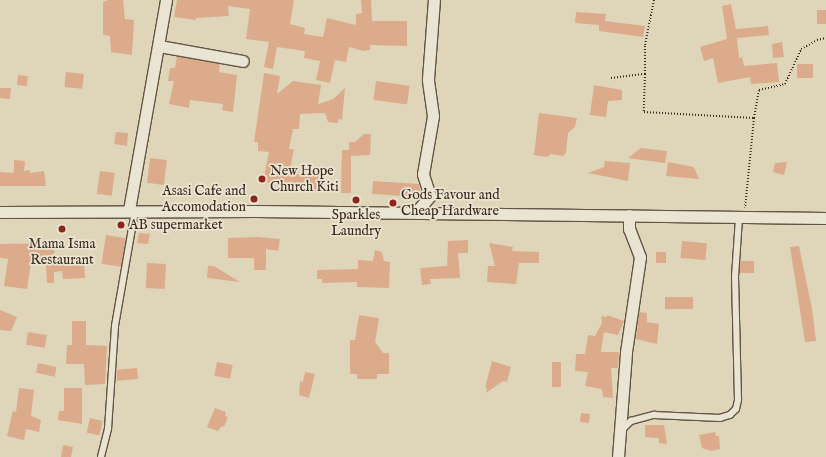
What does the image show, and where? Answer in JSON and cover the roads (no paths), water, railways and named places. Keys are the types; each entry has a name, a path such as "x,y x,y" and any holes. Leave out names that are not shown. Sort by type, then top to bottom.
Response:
{"street":[{"path":"132,210 166,0"},
{"path":"416,212 430,196 423,174 433,116 428,79 434,0"},
{"path":"159,46 243,61"},
{"path":"0,212 132,210 416,212 629,215 741,219 826,218"},
{"path":"618,457 626,352 640,258 629,229 629,215"}],"lane":[{"path":"101,457 108,429 115,326 132,210"},
{"path":"620,431 632,421 654,415 720,418 730,415 736,409 738,400 735,276 741,219"}],"place":[{"name":"New Hope Church Kiti","path":"262,179"},
{"name":"Asasi Cafe and Accomodation","path":"254,199"},
{"name":"Sparkles Laundry","path":"356,200"},
{"name":"Gods Favour and Cheap Hardware","path":"393,203"},
{"name":"AB supermarket","path":"121,225"},
{"name":"Mama Isma Restaurant","path":"62,229"}]}
